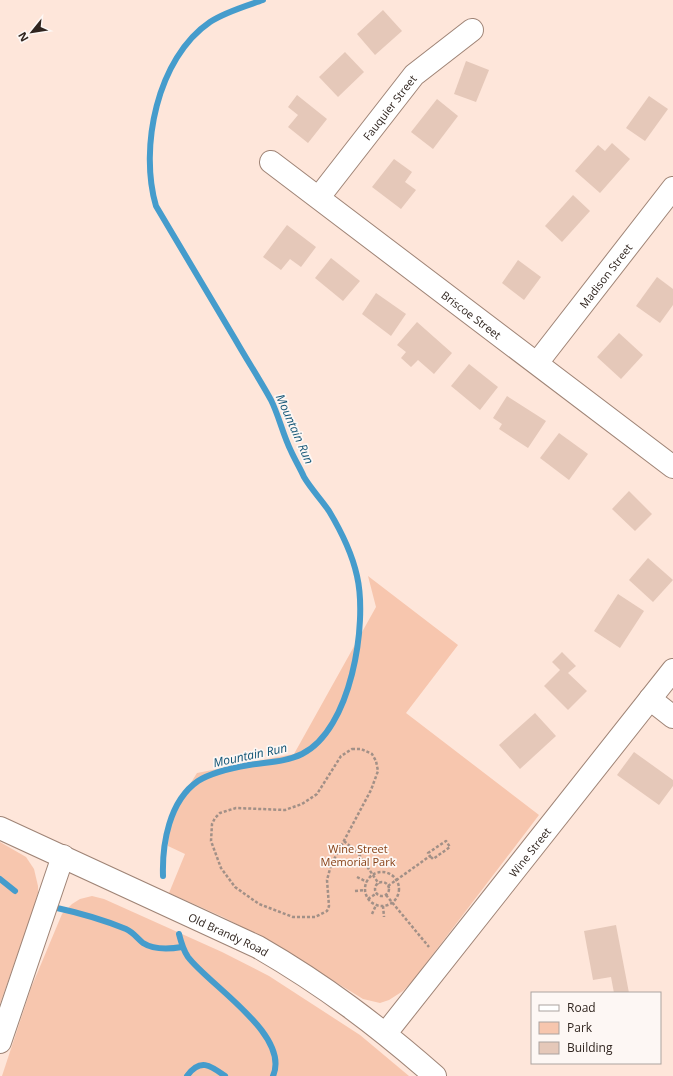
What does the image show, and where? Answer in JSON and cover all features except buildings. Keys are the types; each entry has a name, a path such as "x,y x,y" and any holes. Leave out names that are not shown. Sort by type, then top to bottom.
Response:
{"street":[{"name":"Fauquier Street","path":"319,197 414,76 472,30"},
{"name":"Briscoe Street","path":"271,162 673,467"},
{"name":"Madison Street","path":"537,363 673,188"},
{"name":"Wine Street","path":"386,1033 673,670"},
{"path":"650,699 673,717"},
{"name":"Old Brandy Road","path":"0,828 258,947 333,994 386,1033 435,1076"},
{"path":"0,1042 63,856"}],"path":[{"path":"352,749 361,749 374,757 378,771 371,790 344,841 333,861 328,875 329,906 327,911 319,916 300,918 282,914 259,904 235,887 221,868 214,850 210,833 215,818 230,809 248,807 285,810 306,802 320,790 343,754 352,749"},
{"path":"446,840 450,847 433,859 430,856 428,853 446,840"},
{"path":"344,841 358,853 379,884"},
{"path":"386,895 389,889 388,886 430,856"},
{"path":"386,872 397,879 400,891 392,904 384,906 376,905 368,899 365,890 367,882 373,875 386,872"},
{"path":"357,877 367,882"},
{"path":"379,884 384,883 388,886"},
{"path":"377,893 376,888 379,884"},
{"path":"355,891 365,890"},
{"path":"377,893 382,896 386,895"},
{"path":"368,899 377,893"},
{"path":"386,895 392,904 433,950"},
{"path":"372,914 376,905"},
{"path":"384,906 384,917"}],"green space":[{"name":"Wine Street Memorial Park","path":"368,576 458,645 406,713 539,815 411,983 403,991 389,1000 380,1003 363,999 267,940 223,917 169,893 185,854 168,846 170,816 197,773 294,754 376,607"},
{"path":"0,842 26,857 34,869 38,893 0,1004"},
{"path":"92,896 104,899 222,952 269,976 360,1035 409,1076 2,1076 31,988 62,914 72,904 80,899"}],"waterway":[{"name":"Mountain Run","path":"163,876 164,850 169,824 180,800 188,790 198,781 209,775 222,771 296,757 319,741 333,723 344,700 352,674 360,621 360,596 357,576 346,542 329,511 304,477 288,445 274,406 267,392 156,206 151,183 150,158 152,132 157,106 165,81 177,58 192,38 210,22 229,12 263,0"},
{"path":"0,879 15,891"},
{"path":"57,908 92,917 126,929 133,933 143,943 152,947 182,947"},
{"name":"Mountain Run","path":"179,934 183,949 188,957 260,1028 270,1044 275,1060 273,1076"},
{"name":"Mountain Run","path":"187,1076 192,1070 201,1065 210,1066 225,1076"}]}
